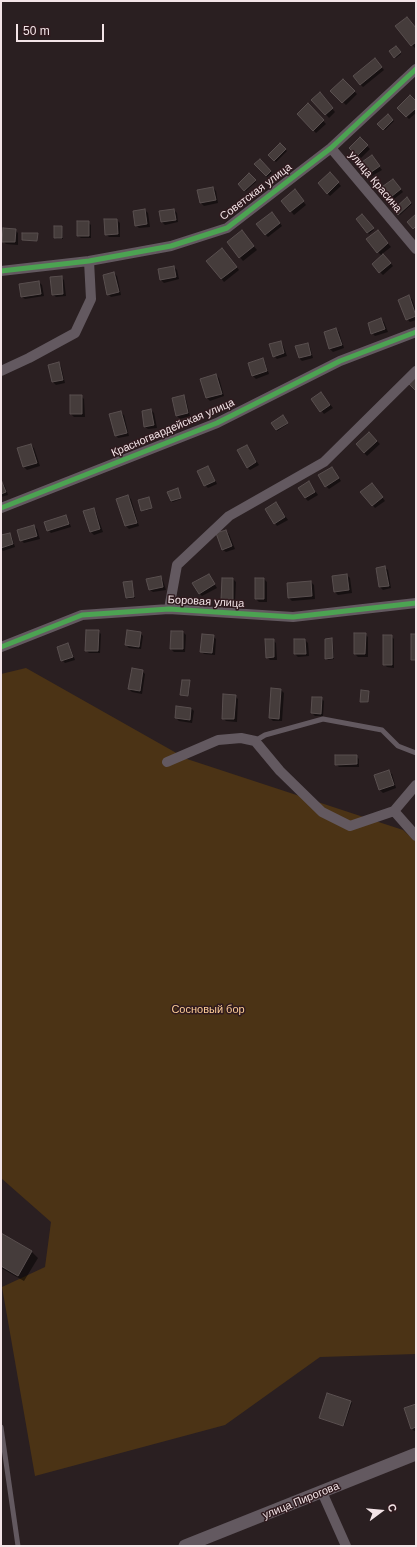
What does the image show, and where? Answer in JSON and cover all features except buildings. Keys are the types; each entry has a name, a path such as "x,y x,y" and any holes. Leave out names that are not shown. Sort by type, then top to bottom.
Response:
{"street":[{"name":"Советская улица","path":"1,271 89,261 171,246 227,228 331,148 416,69"},
{"name":"улица Красина","path":"331,148 416,249"},
{"path":"1,370 29,358 75,333 91,299 89,261"},
{"name":"Красногвардейская улица","path":"1,508 218,423 340,361 416,332"},
{"path":"169,609 177,565 229,516 324,462 416,371"},
{"name":"Боровая улица","path":"1,647 82,615 169,609 293,617 416,603"},
{"path":"167,762 218,740 241,738 255,741 280,771 322,812 350,826 394,811 416,785"},
{"path":"394,811 416,836"},
{"name":"улица Пирогова","path":"185,1546 416,1454"},
{"path":"322,1492 346,1546"}],"lane":[{"path":"255,741 265,735 323,719 382,730 398,746 416,753"},
{"path":"1,1427 18,1546"}],"green space":[{"name":"Сосновый бор","path":"26,668 187,759 403,830 416,842 416,1354 320,1357 225,1425 35,1476 2,1287 45,1267 51,1222 1,1178 1,674"}],"cycle path":[{"path":"1,271 89,261 171,246 227,228 331,148 416,69"},
{"path":"1,508 217,423 340,361 416,332"},
{"path":"1,647 82,615 169,609 293,617 416,603"}]}
